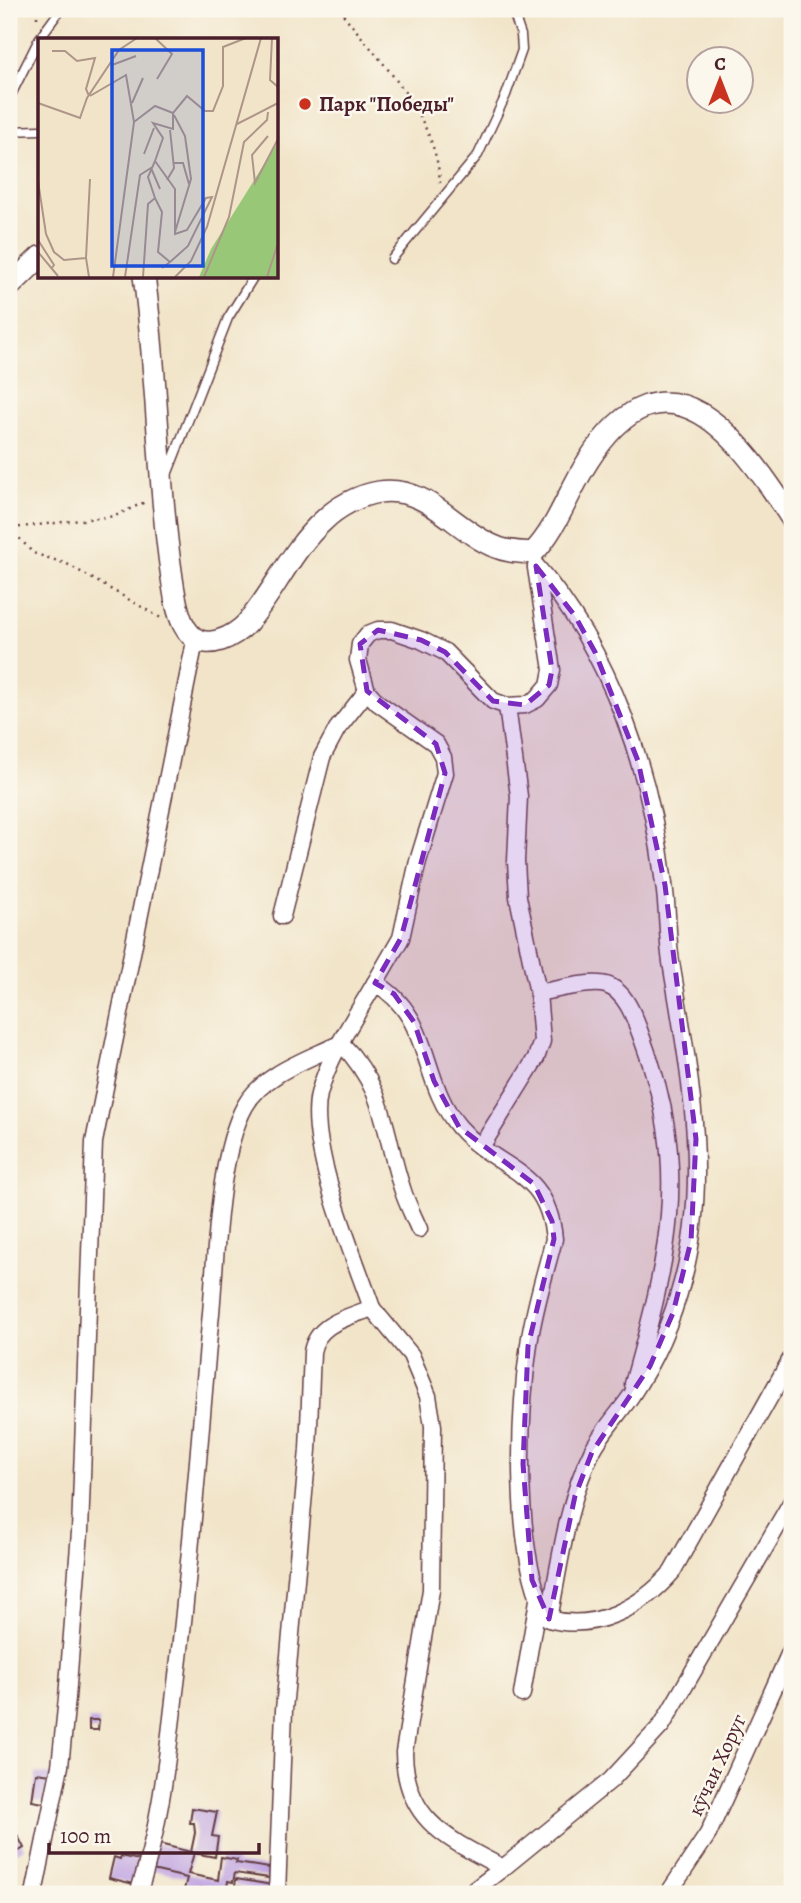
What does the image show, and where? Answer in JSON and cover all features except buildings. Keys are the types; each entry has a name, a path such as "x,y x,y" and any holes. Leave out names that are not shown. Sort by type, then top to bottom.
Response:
{"street":[{"path":"9,287 38,259"},
{"path":"34,1894 60,1766 68,1685 80,1532 94,1142 190,636 175,599 162,489 144,278"},
{"path":"503,1868 445,1837 425,1818 412,1798 405,1776 404,1752 431,1590 435,1455 428,1396 411,1355 372,1308 335,1199 317,1118 324,1076 401,938 418,861 445,773 443,757 436,744 378,703 367,691 358,660 360,644 368,634 378,629 392,629 444,652 493,701 507,706 525,705 537,699 549,685 552,670 534,560 588,461 610,431 637,412 656,405 675,403 694,407 722,426 756,465 792,519"},
{"path":"190,636 213,643 229,638 247,624 290,560 322,521 338,508 380,492 405,494 429,502 476,537 497,548 534,560 575,615 595,652 638,761 659,849 668,946 692,1089 696,1197 691,1241 673,1313 650,1366 629,1399 609,1421 592,1452 575,1496 549,1619"},
{"path":"282,916 322,757 337,729 367,691"},
{"path":"481,1147 536,1058 542,1041 543,1023 538,993 518,897 516,861 519,796 507,706"},
{"path":"375,983 394,994 404,1005 445,1105 458,1126 481,1147 534,1184 547,1203 554,1239 533,1318 523,1406 524,1519 532,1580 538,1600 549,1619 580,1625 601,1620 633,1605 658,1587 672,1572 792,1357"},
{"path":"538,993 604,984 614,988 623,997 640,1033 658,1088 671,1160 670,1234 658,1294 629,1399"},
{"path":"341,1043 368,1073 388,1128 402,1188 419,1228"},
{"path":"138,1894 158,1823 168,1747 180,1652 221,1199 237,1125 246,1104 259,1089 279,1074 341,1043"},
{"path":"277,1894 284,1710 308,1450 314,1339 323,1328 372,1308"},
{"path":"469,1894 611,1780 662,1725 792,1501"},
{"path":"522,1694 538,1600"},
{"name":"кӯчаи Хоруг","path":"668,1894 708,1833 792,1648"}],"lane":[{"path":"40,38 61,9"},
{"path":"392,259 474,162 506,95 523,42 512,9"},
{"path":"9,99 38,42"},
{"path":"9,131 38,131"},
{"path":"162,489 228,318 253,278"}],"path":[{"path":"339,9 418,111 438,160 440,200"},
{"path":"9,528 115,516 146,501 162,489"},
{"path":"9,528 33,553 67,564 190,636"}],"highlighted area":[{"path":"536,566 575,616 595,652 638,761 665,885 696,1139 691,1241 673,1313 650,1366 592,1452 575,1496 549,1619 532,1580 523,1464 528,1346 554,1239 552,1221 534,1184 459,1127 434,1081 414,1022 394,994 375,983 401,938 445,773 436,744 367,691 360,644 378,630 421,640 445,652 493,701 525,705 549,685 552,670"}],"place":[{"name":"Парк \"Победы\"","path":"305,104"}]}
